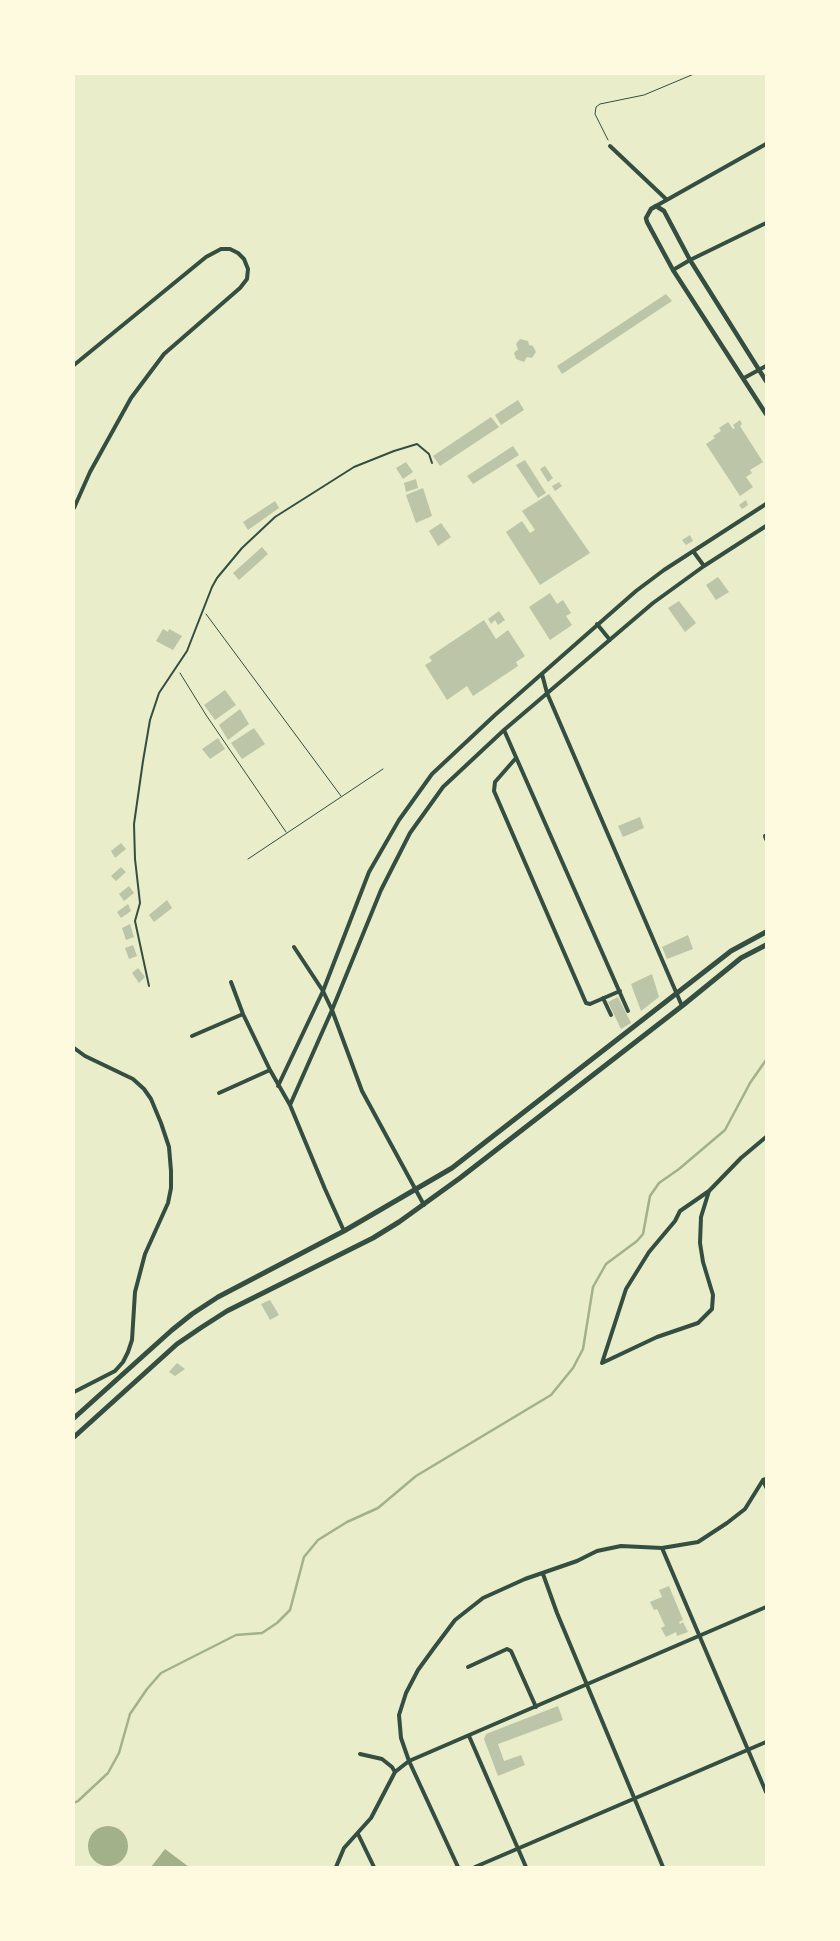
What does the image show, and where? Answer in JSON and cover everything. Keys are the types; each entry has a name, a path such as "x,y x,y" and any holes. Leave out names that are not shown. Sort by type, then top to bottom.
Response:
{"main road":[{"path":"74,1418 192,1314 218,1297 344,1231 452,1168 731,951 766,932"},
{"path":"74,1437 177,1344 202,1326 373,1238 424,1205 682,1006 741,958 766,945"}],"street":[{"path":"766,144 666,199 651,209 646,218 673,270 766,414"},
{"path":"610,146 666,199"},
{"path":"656,206 664,211 690,260 766,381"},
{"path":"673,270 766,223"},
{"path":"74,364 206,257 221,249 230,248 244,259 248,269 247,278 240,288 164,354 132,398 90,472 74,508"},
{"path":"744,378 766,366"},
{"path":"278,1086 323,991 369,872 398,820 432,774 597,624 636,592 693,551 766,504"},
{"path":"290,1105 332,1010 381,890 410,833 443,788 504,730 653,603 704,566 766,526"},
{"path":"693,551 704,566"},
{"path":"597,624 610,640"},
{"path":"542,674 547,693 682,1006"},
{"path":"504,730 628,1011"},
{"path":"516,758 495,782 494,790 586,1003 590,1004 620,991"},
{"path":"294,947 323,991 362,1091 424,1205"},
{"path":"231,982 243,1014 278,1086 290,1105 344,1231"},
{"path":"603,998 611,1016"},
{"path":"192,1036 243,1014"},
{"path":"74,1048 84,1056 133,1079 144,1088 161,1123 168,1147 171,1188 162,1220 145,1254 134,1292 132,1340 128,1352 123,1362 115,1370 74,1392"},
{"path":"219,1093 270,1070"},
{"path":"709,1191 701,1217 700,1243 703,1262 713,1295 712,1309 698,1323 657,1337 602,1364 626,1289 649,1252 675,1221 680,1211 709,1191 741,1158 766,1138"},
{"path":"765,1480 766,1487"},
{"path":"458,1867 409,1761 401,1738 399,1715 406,1692 423,1663 455,1620 483,1598 525,1579 543,1574 597,1551 621,1546 662,1548 698,1542 745,1508 765,1480"},
{"path":"662,1548 766,1792"},
{"path":"543,1574 557,1613 663,1867"},
{"path":"336,1867 344,1848 371,1818 395,1772 409,1761 766,1607"},
{"path":"468,1667 507,1649 511,1650 536,1707"},
{"path":"469,1736 526,1867"},
{"path":"475,1867 766,1742"},
{"path":"360,1754 382,1759 395,1772"},
{"path":"358,1834 374,1867"}],"lane":[{"path":"149,986 135,922 140,903 134,859 134,824 150,720 160,693 187,651 204,611 207,599 218,578 242,548 275,517 354,467 417,444 429,454 432,463"}],"path":[{"path":"610,146 595,114 596,107 600,104 644,95 694,74"},
{"path":"204,611 341,796"},
{"path":"176,667 206,715 286,832"},
{"path":"248,859 383,769"}],"shaded area":[{"path":"104,1826 112,1826 119,1829 125,1835 128,1846 125,1857 119,1863 112,1866 104,1866 97,1863 91,1857 88,1850 88,1842 91,1835 97,1829"},
{"path":"165,1849 189,1867 151,1867"}],"building":[{"path":"666,294 672,301 562,374 557,366"},
{"path":"520,339 528,341 529,345 533,346 536,352 532,358 527,357 524,362 516,359 514,353 518,349 516,344"},
{"path":"518,400 524,410 501,425 495,415"},
{"path":"491,417 499,427 440,466 433,456"},
{"path":"740,420 742,424 740,426 763,462 750,470 752,473 746,477 753,487 740,496 706,444 721,431 719,428 728,422 733,429 735,428 733,425"},
{"path":"513,446 519,455 473,484 467,476"},
{"path":"525,460 546,493 538,498 516,465"},
{"path":"406,462 413,472 403,479 396,468"},
{"path":"545,466 553,478 548,482 540,469"},
{"path":"416,479 418,488 406,492 404,483"},
{"path":"559,482 562,486 555,491 552,486"},
{"path":"423,488 432,516 416,523 406,495"},
{"path":"549,494 590,553 540,585 506,532 522,521 530,533 535,530 522,511"},
{"path":"746,500 748,505 742,509 739,505"},
{"path":"275,501 279,508 248,530 243,522"},
{"path":"441,523 451,537 438,546 429,531"},
{"path":"690,535 693,541 686,545 682,540"},
{"path":"262,547 268,554 239,580 233,573"},
{"path":"718,577 729,592 716,600 706,585"},
{"path":"550,593 557,604 563,600 571,613 566,616 572,625 550,640 529,607"},
{"path":"679,601 696,623 685,632 668,608"},
{"path":"499,611 505,620 498,625 495,620 491,624 488,619"},
{"path":"484,620 496,639 508,630 525,656 516,662 518,666 473,696 467,686 447,700 425,665 432,661 429,657"},
{"path":"163,629 168,632 169,629 182,636 173,650 156,641"},
{"path":"225,690 236,705 215,720 204,705"},
{"path":"240,709 249,724 228,740 219,725"},
{"path":"254,728 265,744 242,759 231,743"},
{"path":"218,738 225,749 210,759 202,749"},
{"path":"640,817 644,828 623,837 618,826"},
{"path":"121,843 126,849 115,858 111,851"},
{"path":"121,867 126,872 116,881 111,876"},
{"path":"129,886 134,893 124,901 119,894"},
{"path":"167,900 172,908 154,922 149,915"},
{"path":"128,904 131,911 121,918 117,912"},
{"path":"130,924 134,937 126,940 122,928"},
{"path":"688,935 693,949 667,959 662,947"},
{"path":"133,945 137,956 129,959 125,948"},
{"path":"138,968 145,977 139,983 132,973"},
{"path":"652,974 659,997 641,1011 631,984"},
{"path":"618,997 631,1023 621,1029 608,1002"},
{"path":"270,1300 279,1315 270,1320 261,1304"},
{"path":"177,1363 185,1369 175,1376 169,1372"},
{"path":"669,1586 683,1620 679,1622 680,1624 683,1622 688,1632 677,1636 676,1632 666,1637 661,1628 665,1626 657,1609 654,1610 650,1602 662,1597 659,1590"},
{"path":"558,1706 563,1720 498,1744 504,1761 521,1755 525,1765 498,1776 484,1739 486,1734"}],"waterway":[{"path":"74,1803 108,1773 119,1753 130,1714 147,1689 161,1673 236,1635 262,1633 277,1623 290,1610 304,1557 318,1540 347,1522 378,1508 416,1476 551,1395 573,1368 583,1349 593,1287 606,1264 637,1241 643,1234 650,1196 659,1183 679,1169 725,1130 750,1083 766,1060"}]}
